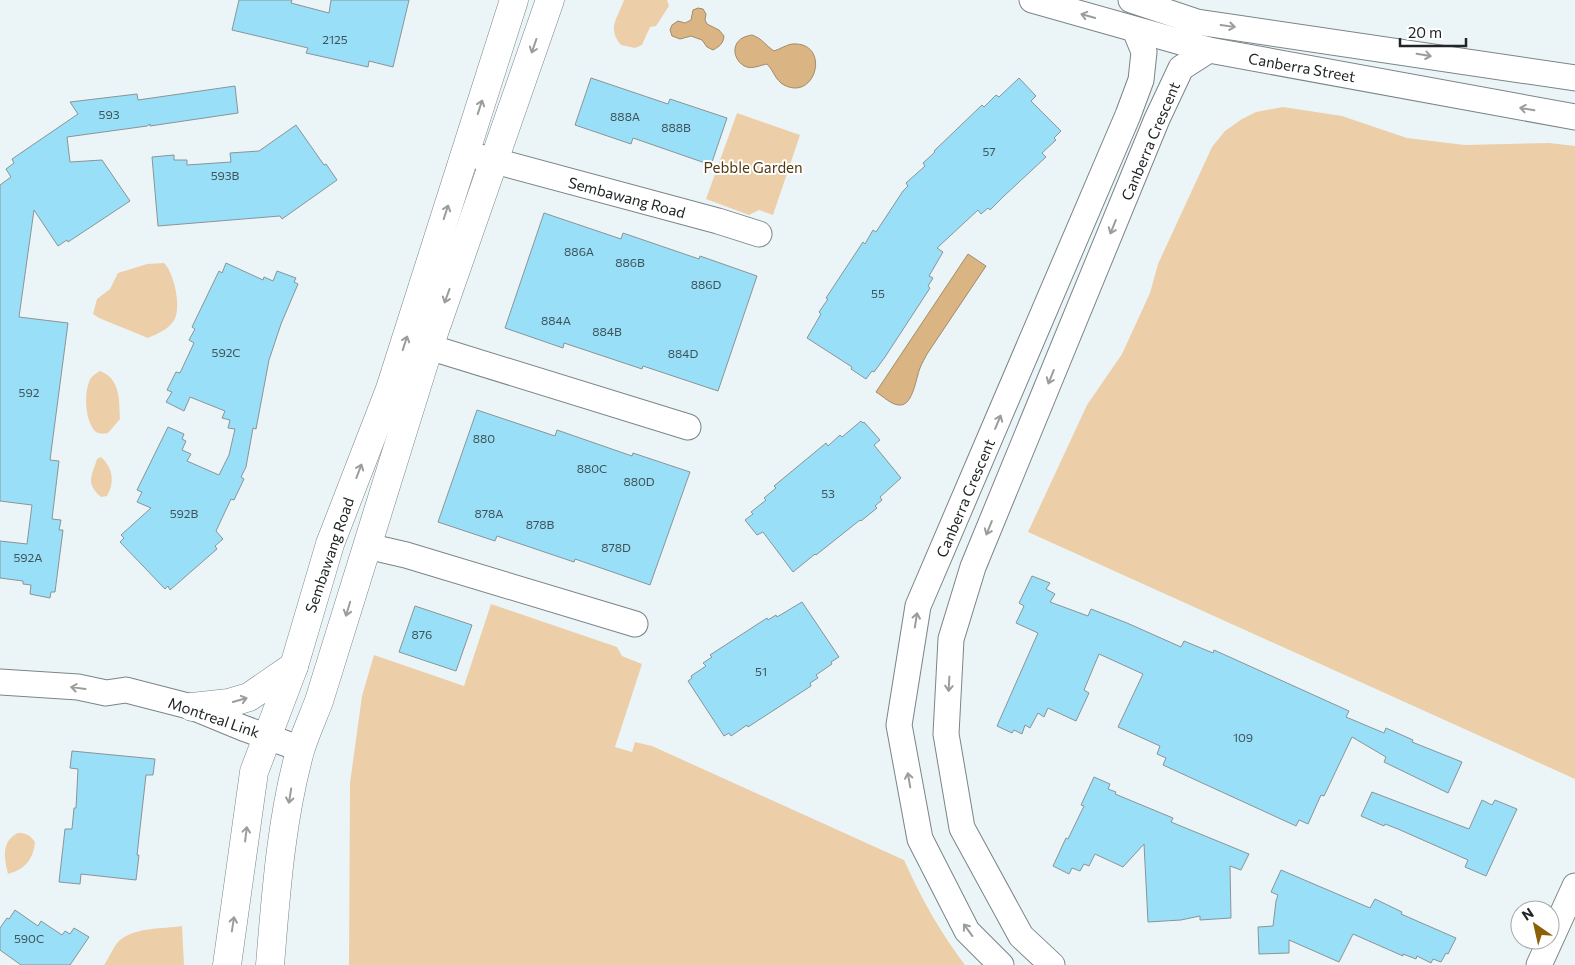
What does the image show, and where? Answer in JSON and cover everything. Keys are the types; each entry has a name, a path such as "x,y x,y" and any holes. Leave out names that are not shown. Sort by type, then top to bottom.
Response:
{"main road":[{"name":"Sembawang Road","path":"227,965 254,772 294,666 330,544 390,389 514,0"},
{"name":"Sembawang Road","path":"270,965 277,876 292,785 301,749 320,701 429,347 550,0"},
{"path":"192,707 229,703 249,698 294,666"}],"street":[{"name":"Canberra Street","path":"1032,0 1198,47 1575,117"},
{"name":"Canberra Street","path":"1131,0 1197,22 1575,78"},
{"path":"1197,22 1198,47"},
{"name":"Canberra Crescent","path":"1001,965 967,931 920,839 899,725 918,606 1013,388 1141,80 1144,52 1135,30"},
{"name":"Canberra Crescent","path":"1052,965 1022,936 962,828 946,734 951,639 973,567 1157,119 1181,68 1198,47"},
{"name":"Sembawang Road","path":"465,153 718,221 759,234"},
{"path":"429,347 688,427"},
{"path":"367,546 406,555 635,624"},
{"name":"Montreal Link","path":"0,665 80,670 119,679 126,690"},
{"name":"Montreal Link","path":"0,682 78,687 106,694 126,690 192,707 301,749"},
{"path":"1539,965 1575,886"}],"green space":[{"path":"624,0 667,0 669,6 656,26 650,27 642,45 635,48 621,45 615,33 616,18"},
{"path":"1283,107 1342,116 1407,138 1465,145 1549,143 1575,146 1575,779 1028,532 1087,405 1122,354 1150,293 1158,264 1212,147 1225,131 1242,119 1256,112"},
{"name":"Pebble Garden","path":"737,113 800,135 773,215 759,210 749,215 706,199"},
{"path":"164,263 171,274 177,296 176,316 165,330 148,338 93,314 97,299 110,289 118,273 147,264"},
{"path":"100,371 112,379 118,391 120,419 105,434 97,433 92,428 86,408 87,387 92,377"},
{"path":"101,457 110,470 112,480 107,496 101,497 93,488 91,479 97,459"},
{"path":"491,604 617,647 622,656 642,664 615,747 632,752 635,742 652,746 904,860 931,914 965,965 349,965 350,783 362,696 374,655 464,686"},
{"path":"18,833 26,834 31,838 35,842 34,848 27,863 8,874 5,862 6,845"},
{"path":"182,926 184,965 104,965 117,943 125,936 149,929"}],"shaded area":[{"path":"703,9 706,14 705,20 707,24 719,30 724,36 721,44 713,50 707,47 702,40 691,36 680,39 672,36 670,30 672,25 678,21 685,23 691,20 693,10"},
{"path":"752,35 774,51 792,44 804,46 812,52 815,60 815,70 811,79 805,85 795,88 781,83 767,64 752,68 741,64 735,52 736,45 741,39"},
{"path":"968,254 986,266 927,354 920,368 914,390 908,400 905,404 901,405 891,402 876,392"}],"building":[{"path":"239,0 292,0 291,3 329,13 331,0 409,0 393,67 369,61 368,67 306,53 308,48 232,30"},
{"path":"591,78 668,104 670,99 727,118 711,165 633,138 631,144 575,125"},
{"path":"1019,78 1036,96 1031,101 1061,131 1054,138 1056,140 1042,153 1046,157 990,210 988,208 981,214 978,210 937,248 943,252 929,276 933,278 928,286 930,288 885,357 866,379 851,369 852,367 807,338 821,314 819,312 828,299 826,298 863,242 865,244 873,230 876,232 908,186 906,183 925,166 923,163 982,105 984,107 996,95 999,97"},
{"path":"235,86 238,113 67,137 70,162 102,160 130,201 68,242 67,240 58,246 34,210 19,317 68,323 50,460 59,461 52,519 61,520 59,530 63,530 55,592 51,592 50,598 30,594 31,585 23,584 23,581 0,578 0,541 27,544 32,505 0,501 0,185 11,177 6,169 14,163 12,159 78,114 70,102 137,94 138,100"},
{"path":"296,125 337,180 282,219 280,216 158,226 152,157 174,155 174,160 187,160 187,165 231,162 230,153 259,151"},
{"path":"544,213 621,239 623,233 699,259 700,256 757,276 718,391 643,366 642,369 564,343 563,348 505,328"},
{"path":"226,263 263,280 264,277 273,281 277,271 296,278 294,282 298,284 281,324 269,360 256,429 253,428 246,467 241,477 244,479 234,500 231,499 216,531 223,539 215,546 217,549 170,590 168,586 165,589 120,542 124,538 121,535 151,508 137,502 142,492 137,490 168,427 184,434 182,439 186,441 182,450 191,454 187,461 219,475 229,455 235,429 228,428 230,420 222,418 225,411 190,397 184,411 166,402 172,392 167,390 176,372 180,373 194,343 189,340 195,329 192,327 219,271 222,273"},
{"path":"477,410 555,436 557,430 632,456 633,453 690,472 650,585 575,559 574,562 497,536 495,541 438,522"},
{"path":"861,421 880,440 874,445 901,478 880,497 882,500 875,506 877,508 793,572 763,532 757,535 745,520 753,514 751,512 766,500 764,498 776,488 774,486 826,443 828,446 840,435 842,437"},
{"path":"1032,576 1050,583 1046,589 1055,594 1050,602 1088,616 1091,609 1181,647 1184,641 1213,653 1214,650 1349,711 1346,717 1384,733 1386,728 1413,740 1412,742 1462,762 1448,793 1384,762 1386,757 1352,737 1324,796 1321,795 1308,824 1299,820 1296,826 1163,765 1166,758 1157,754 1160,746 1118,727 1143,674 1099,654 1084,690 1089,693 1076,721 1048,708 1044,717 1038,713 1030,728 1025,725 1022,734 1014,730 1012,733 997,726 1038,633 1016,623 1024,606 1019,603"},
{"path":"802,602 839,657 816,675 818,678 810,683 811,686 748,727 747,725 731,736 729,733 724,736 688,681 692,678 691,676 706,666 703,663 712,657 710,655 767,618 768,620 776,615 777,617"},
{"path":"415,606 472,625 456,671 399,652"},
{"path":"72,751 155,759 153,775 146,775 136,880 81,874 80,884 59,882 65,829 72,829 74,808 76,808 78,769 70,768"},
{"path":"1094,777 1110,784 1108,789 1116,792 1115,794 1173,818 1171,822 1249,854 1241,870 1230,866 1231,918 1200,920 1200,916 1181,920 1148,922 1144,844 1123,867 1095,854 1089,866 1084,864 1080,871 1072,868 1069,874 1053,866 1084,806 1081,805"},
{"path":"1372,792 1469,829 1482,800 1492,805 1495,800 1517,809 1486,876 1465,867 1468,860 1398,829 1385,824 1384,826 1361,816"},
{"path":"1281,870 1370,908 1375,899 1402,912 1401,914 1456,938 1448,954 1446,953 1441,962 1433,959 1431,963 1417,956 1416,959 1403,954 1403,956 1353,934 1339,962 1289,940 1289,953 1259,954 1258,927 1273,926 1278,895 1271,892"},
{"path":"15,910 38,926 41,921 62,935 65,931 70,934 74,928 89,937 70,965 21,965 0,950 0,928"}]}
